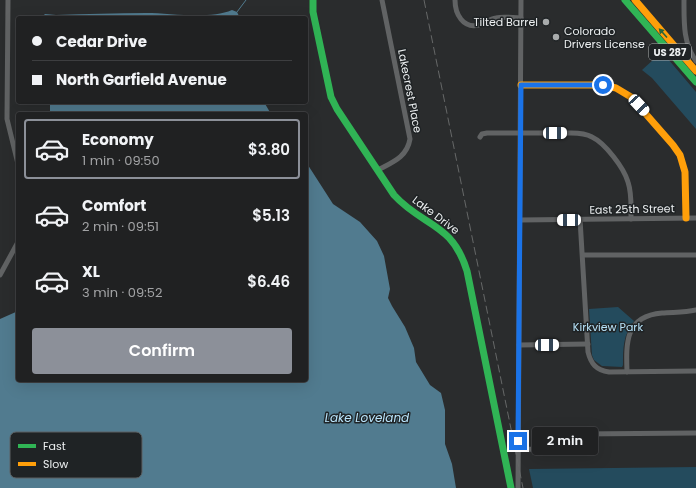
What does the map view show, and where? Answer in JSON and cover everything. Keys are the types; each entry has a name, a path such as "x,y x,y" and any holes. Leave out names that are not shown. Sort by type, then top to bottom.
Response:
{"main road":[{"name":"Lake Drive","path":"313,0 313,12 331,97 337,109 397,199 451,237 462,254 467,271 511,488"},
{"name":"US 287","path":"625,0 696,82"},
{"name":"US 287","path":"635,0 696,71"},
{"path":"639,0 648,16"},
{"path":"521,85 603,85 616,88 631,97 680,155 685,172 686,218"}],"street":[{"path":"8,0 7,120 16,156"},
{"name":"Lakecrest Place","path":"378,170 394,162 405,153 410,139 382,0"},
{"path":"455,0 458,16 467,24 478,25 500,18 521,18"},
{"path":"518,488 521,0"},
{"path":"684,0 684,28 686,41 691,55 696,62"},
{"path":"480,137 482,134 487,133 580,133 597,139 619,164 627,177 631,198 631,219"},
{"name":"East 25th Street","path":"520,220 696,218"},
{"path":"580,219 589,359 595,367 603,371 627,372 696,371"},
{"path":"0,275 16,246"},
{"path":"583,255 696,255"},
{"path":"627,372 628,338 633,328 639,321 655,314 696,310"},
{"path":"519,345 588,344"},
{"path":"518,449 568,450 572,448 574,438 579,434 696,433"}],"green space":[{"path":"663,57 668,59 696,92 696,129 652,78 642,70 653,60"},
{"name":"Kirkview Park","path":"618,307 634,321 630,326 626,337 623,365 622,367 602,366 594,360 592,355 589,309"},
{"path":"696,467 696,488 533,488 529,469"}],"water":[{"path":"232,10 237,12 239,16 43,16 45,14 146,13 212,15"},
{"path":"50,104 265,104 270,112 50,112"},
{"name":"Lake Loveland","path":"308,165 333,204 360,222 377,241 384,256 390,289 388,298 405,327 414,348 416,362 430,385 441,393 445,410 445,444 452,464 456,488 0,488 0,319 16,312 16,382 308,382"}],"waterway":[{"path":"237,12 246,0"}],"railway":[{"path":"424,0 523,488"}],"traffic: fast":[{"path":"313,0 313,12 331,97 337,109 394,195 405,205 445,234 461,255 467,271 511,488"},
{"path":"625,0 696,82"}],"traffic: slow":[{"path":"635,0 696,71"},
{"path":"521,85 603,85 616,88 631,97 680,155 685,172 686,218"}],"place":[{"name":"Tilted Barrel","path":"546,22"},
{"name":"Colorado Drivers License","path":"556,37"}],"route":[{"path":"518,441 521,85 603,85"}]}
